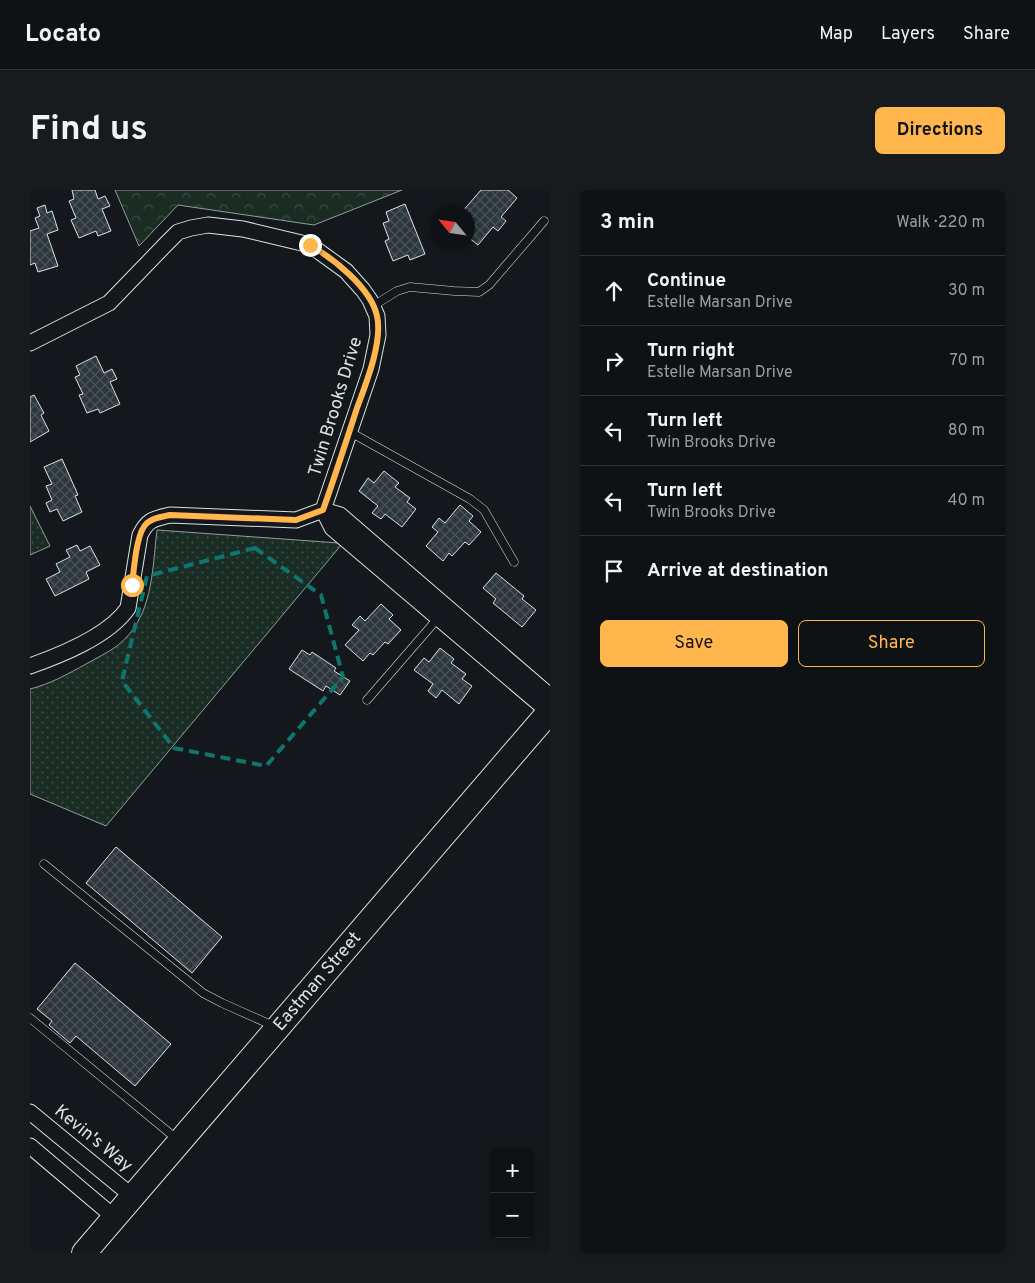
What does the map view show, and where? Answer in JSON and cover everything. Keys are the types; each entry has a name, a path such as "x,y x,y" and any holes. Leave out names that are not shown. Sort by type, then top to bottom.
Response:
{"main road":[{"name":"Eastman Street","path":"84,1253 550,706"}],"street":[{"name":"Twin Brooks Drive","path":"30,343 109,303 178,232 208,224 242,229 310,245 322,251 346,271 363,290 377,316 378,335 371,369 323,510"},
{"path":"30,666 56,657 96,635 121,618 128,608 140,535 146,524 154,518 170,515 296,520 323,510 340,515 442,613 550,706"},
{"name":"Kevin's Way","path":"30,1112 132,1196"},
{"path":"30,1146 114,1217"}],"lane":[{"path":"373,306 397,291 410,287 479,292 489,285 544,220"},
{"path":"350,432 470,498 484,510 514,562"},
{"path":"367,700 442,613"},
{"path":"44,864 203,993 277,1028"},
{"path":"30,1018 179,1141"}],"highlighted area":[{"path":"255,548 321,595 343,677 266,766 174,748 122,681 147,576"}],"green space":[{"path":"115,190 402,190 314,225 178,205 139,246"},
{"path":"30,506 50,546 30,555"},
{"path":"157,530 342,544 106,826 30,794 30,689 59,678 98,658 117,646 129,635 138,622 149,593"}],"building":[{"path":"72,190 95,190 98,199 105,196 110,206 102,209 111,231 98,236 96,231 79,238 71,220 76,218 69,201 74,199"},
{"path":"481,190 508,190 517,198 501,217 506,221 498,231 493,227 478,245 475,243 475,205 468,205"},
{"path":"405,204 425,254 410,260 408,255 393,261 385,241 389,239 383,223 389,221 386,212"},
{"path":"45,205 47,213 52,211 58,230 47,234 58,266 38,272 35,263 30,265 30,231 39,228 35,218 40,216 37,208"},
{"path":"96,356 104,373 112,369 117,379 110,382 120,404 100,413 98,409 87,413 79,395 83,394 75,377 80,375 76,366"},
{"path":"34,395 44,413 41,415 49,431 30,442 30,397"},
{"path":"62,459 78,495 75,496 82,512 63,521 57,509 50,512 46,503 52,500 46,486 52,484 44,467"},
{"path":"384,471 399,483 395,487 410,498 407,502 416,509 402,527 385,514 381,519 372,513 378,506 359,491 368,478 374,483"},
{"path":"460,505 473,516 469,521 481,532 469,545 465,542 452,556 449,553 443,561 426,546 438,532 432,527 439,518 445,523"},
{"path":"77,545 80,551 90,546 100,565 86,572 89,579 55,596 46,579 60,572 56,564 70,557 66,550"},
{"path":"496,573 524,596 522,599 536,610 522,627 493,603 496,599 483,588"},
{"path":"381,604 393,615 389,619 401,630 388,644 385,642 373,655 370,653 363,661 345,645 359,630 352,625 360,616 365,621"},
{"path":"440,648 454,659 451,663 466,674 462,679 472,686 459,704 442,690 436,698 428,691 433,684 414,670 424,658 429,662"},
{"path":"302,650 310,655 312,652 336,668 334,671 350,681 340,695 326,686 323,691 289,669"},
{"path":"116,847 222,937 192,973 86,883"},
{"path":"75,963 171,1044 135,1086 76,1036 70,1043 49,1025 52,1021 37,1009"}],"route":[{"path":"132,585 140,535 146,524 154,518 170,515 296,520 323,510 371,369 378,335 377,316 363,290 346,271 322,251 310,245"}]}
